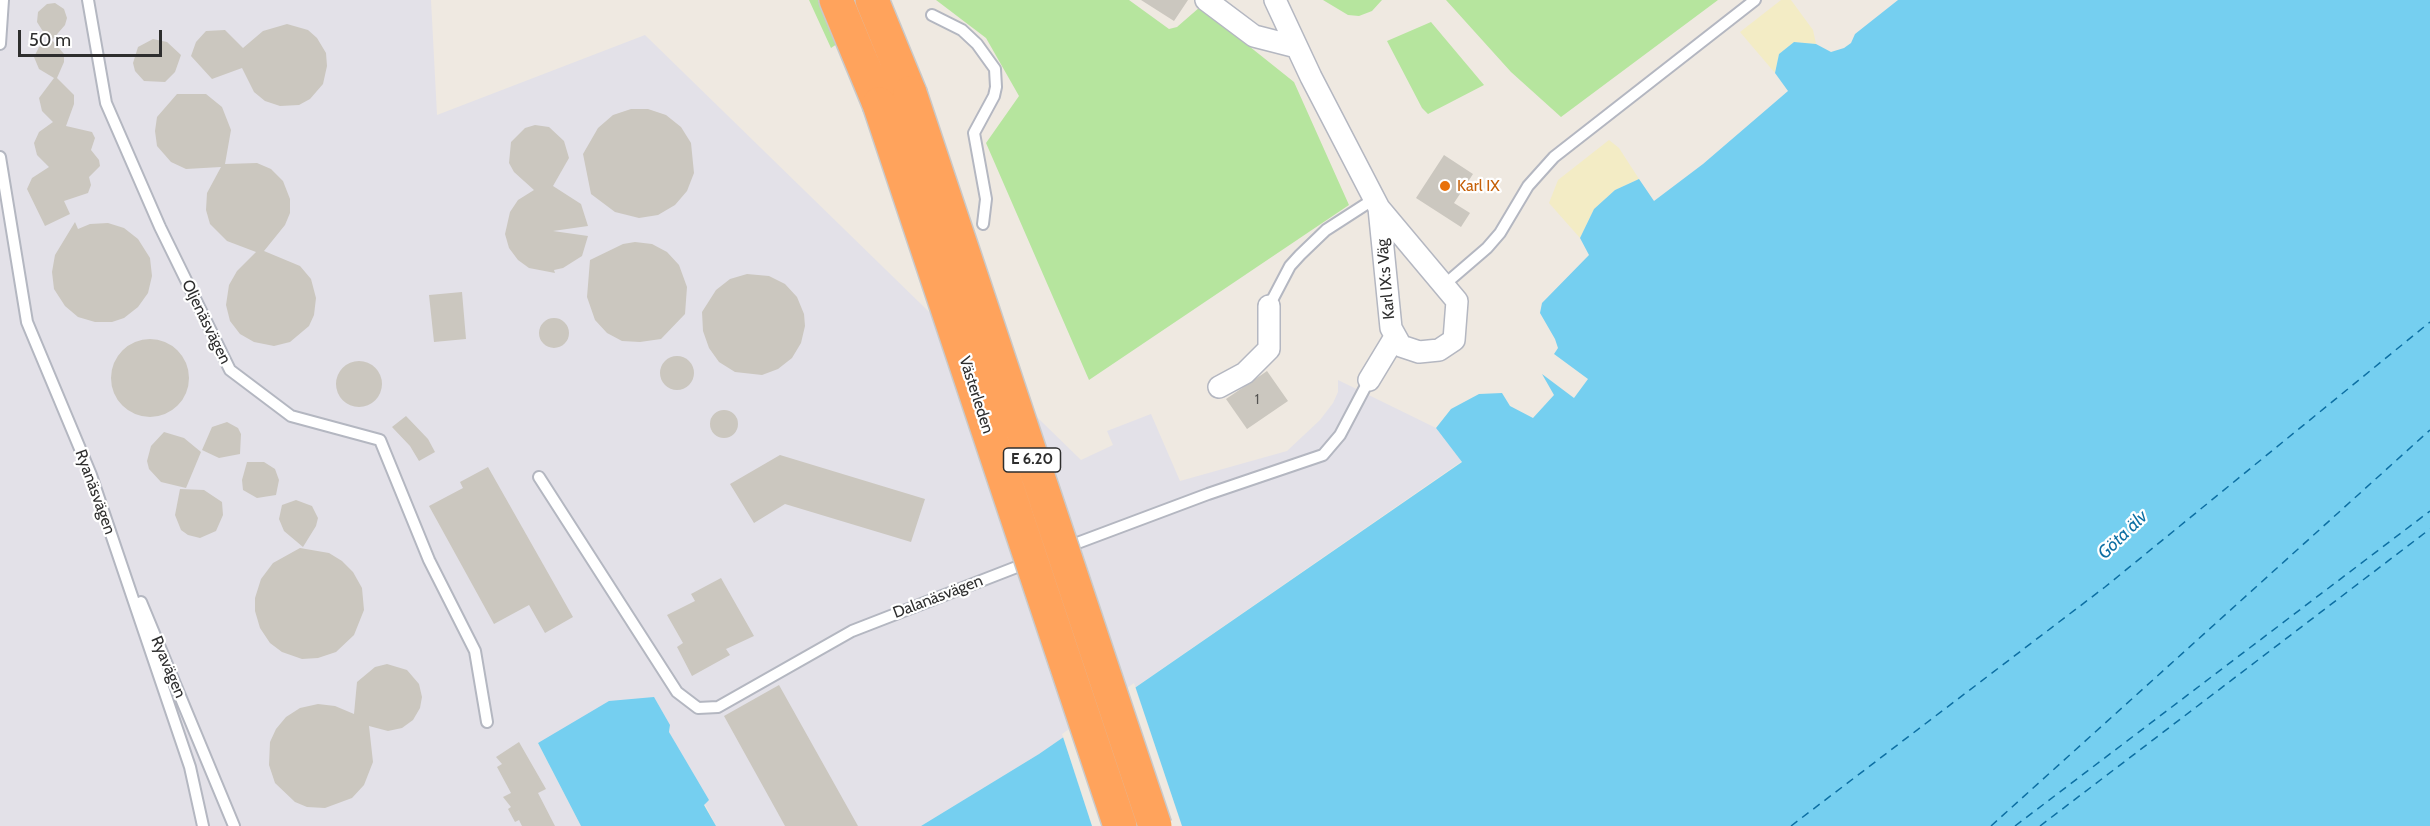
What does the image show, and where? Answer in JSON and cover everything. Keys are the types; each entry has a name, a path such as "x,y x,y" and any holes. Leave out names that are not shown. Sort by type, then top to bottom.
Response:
{"highway":[{"name":"Västerleden","path":"836,0 879,104 1120,826"},
{"name":"Västerleden","path":"872,0 910,93 1155,826"}],"street":[{"path":"1206,0 1254,36 1297,47"},
{"name":"Karl IX:s Väg","path":"1275,0 1377,204 1457,301 1454,340 1439,350 1419,352 1401,346 1391,328 1377,204"},
{"path":"1219,387 1245,373 1269,349 1269,306"},
{"name":"Dalanäsvägen","path":"1369,380 1395,337"}],"lane":[{"path":"0,44 3,0"},
{"name":"Oljenäsvägen","path":"88,0 106,103 160,227 230,370 291,416 380,440 429,560 475,651 487,722"},
{"path":"1444,285 1487,248 1500,233 1528,186 1554,157 1755,0"},
{"path":"932,15 962,30 977,44 995,69 994,96 974,133 985,192 983,225"},
{"name":"Ryanäsvägen","path":"0,157 27,322 102,508 190,767 203,826"},
{"path":"1269,306 1290,266 1326,230 1377,204"},
{"name":"Dalanäsvägen","path":"538,477 676,692 698,708 718,707 852,631 1208,494 1323,455 1340,435 1369,380"},
{"name":"Ryavägen","path":"102,508 234,826"}],"shaded area":[{"path":"0,0 431,0 437,115 645,35 1081,460 1113,445 1107,431 1151,414 1180,481 1287,451 1320,420 1333,403 1338,392 1338,380 1436,428 1462,461 1039,754 921,826 716,826 669,732 670,725 538,743 581,826 0,826"}],"green space":[{"path":"809,0 818,0 837,44 831,48"},
{"path":"936,0 1129,0 1169,29 1177,27 1200,7 1294,82 1349,205 1089,380 986,143 1019,96 986,38"},
{"path":"1323,0 1382,0 1372,11 1359,16 1348,15"},
{"path":"1446,0 1718,0 1561,117 1511,72"},
{"path":"1431,22 1484,85 1428,114 1422,108 1387,41"}],"sand":[{"path":"1781,0 1791,0 1813,30 1816,44 1794,42 1779,54 1775,73 1740,32"},
{"path":"1609,140 1619,148 1639,179 1615,190 1594,209 1580,238 1549,203 1558,180"}],"water":[{"name":"Göta älv","path":"1898,0 2430,0 2430,826 921,826 1039,754 1462,462 1436,428 1451,409 1479,394 1502,393 1510,406 1533,418 1554,395 1542,374 1574,398 1588,379 1554,354 1558,348 1555,339 1540,313 1542,303 1589,255 1580,238 1594,209 1615,190 1639,179 1654,201 1703,164 1788,91 1775,73 1779,54 1794,42 1816,44 1831,52 1844,48 1851,43 1855,34"},
{"path":"654,697 670,725 669,732 709,800 704,805 716,826 581,826 538,743 609,701"}],"pier":[{"path":"1134,683 1182,826 1092,826 1062,734"}],"building":[{"path":"1141,0 1188,0 1174,21"},
{"path":"55,3 64,9 67,18 65,25 52,40 64,54 64,62 57,78 74,95 74,104 66,126 92,132 95,138 91,150 99,160 100,166 89,177 91,185 88,193 64,201 70,214 45,226 27,189 32,178 49,167 37,155 34,143 39,132 53,122 42,111 39,98 54,78 39,69 34,57 39,47 49,41 37,22 38,12 47,4"},
{"path":"287,24 308,30 317,38 326,53 327,66 323,84 310,99 299,105 280,106 265,101 254,92 242,68 212,79 191,56 196,42 206,31 225,30 243,48 263,31"},
{"path":"153,39 167,42 181,55 175,72 165,82 144,81 135,71 133,63 138,47"},
{"path":"177,94 206,94 222,107 231,130 225,164 257,163 271,169 283,181 290,199 290,213 285,225 264,251 300,266 311,279 316,298 314,315 309,326 290,342 274,346 254,342 240,334 230,321 226,305 229,285 237,271 256,252 227,241 210,224 206,210 207,193 221,167 186,169 171,162 157,146 155,131 157,117"},
{"path":"631,109 648,109 666,115 681,127 691,143 694,173 687,191 675,205 658,215 639,218 615,212 591,194 583,154 598,128 613,115"},
{"path":"535,125 549,127 564,141 569,158 553,186 581,204 588,226 553,231 588,236 582,256 563,268 554,270 555,273 529,268 518,260 509,248 505,234 510,212 518,200 534,190 514,172 509,163 511,142 525,128"},
{"name":"Karl IX","path":"1444,155 1473,174 1454,203 1470,213 1461,227 1416,198"},
{"path":"75,222 78,229 90,224 108,223 124,228 138,239 150,258 152,276 148,293 138,307 124,318 112,322 95,322 78,317 65,306 54,289 52,272 55,255"},
{"path":"635,242 652,244 667,252 679,265 687,287 685,314 661,339 640,342 622,341 607,333 595,320 587,297 590,260 623,244"},
{"path":"747,274 769,276 785,284 797,297 804,314 805,326 801,343 792,358 778,369 762,375 735,372 719,362 709,348 703,331 702,312 716,290 730,279"},
{"path":"462,292 466,339 434,342 429,295"},
{"path":"554,318 565,322 569,333 565,344 554,348 543,344 539,333 543,322"},
{"path":"150,339 165,342 177,351 186,363 189,378 186,393 177,405 165,414 150,417 135,414 123,405 114,393 111,378 114,363 123,351 135,342"},
{"path":"677,356 689,361 694,373 689,385 677,390 665,385 660,373 665,361"},
{"path":"359,361 375,368 382,384 375,400 359,407 343,400 336,384 343,368"},
{"path":"1267,371 1288,401 1247,429 1226,399"},
{"path":"724,410 734,414 738,424 734,434 724,438 714,434 710,424 714,414"},
{"path":"406,416 428,439 435,452 419,461 410,446 392,427"},
{"path":"227,422 238,428 241,434 240,454 219,458 202,450 212,427"},
{"path":"164,432 184,438 201,452 186,488 161,482 149,469 147,461 151,446"},
{"path":"780,455 925,499 911,542 785,504 754,523 730,484"},
{"path":"247,462 264,462 275,469 279,480 276,495 257,498 243,490 242,480"},
{"path":"488,467 573,617 545,633 529,605 494,624 429,506 463,488 460,482"},
{"path":"180,489 204,490 222,502 223,515 216,531 200,538 188,535 181,530 175,515"},
{"path":"296,500 312,506 318,518 316,526 303,547 284,531 279,519 282,505"},
{"path":"300,548 329,553 342,561 353,572 362,588 364,610 354,635 336,652 318,658 302,659 282,652 270,643 260,628 255,611 255,598 261,579 273,563"},
{"path":"721,578 754,636 726,649 730,655 692,676 677,647 683,643 667,615 695,601 691,594"},
{"path":"387,664 407,670 419,684 422,697 420,708 413,720 402,728 388,731 369,726 373,762 364,785 352,798 325,808 307,807 295,802 275,783 269,765 270,742 276,729 286,717 300,708 318,704 335,706 354,714 357,682 375,667"},
{"path":"779,685 858,826 785,826 724,716"},
{"path":"519,742 546,789 538,793 555,826 522,826 519,820 515,822 508,809 511,807 503,797 511,793 497,767 502,764 496,757"}],"ferry route":[{"path":"1791,826 2105,587 2430,322"},
{"path":"1991,826 2430,430"},
{"path":"2015,826 2430,511"},
{"path":"2040,826 2430,529"}],"place":[{"name":"Karl IX","path":"1445,186"}]}
